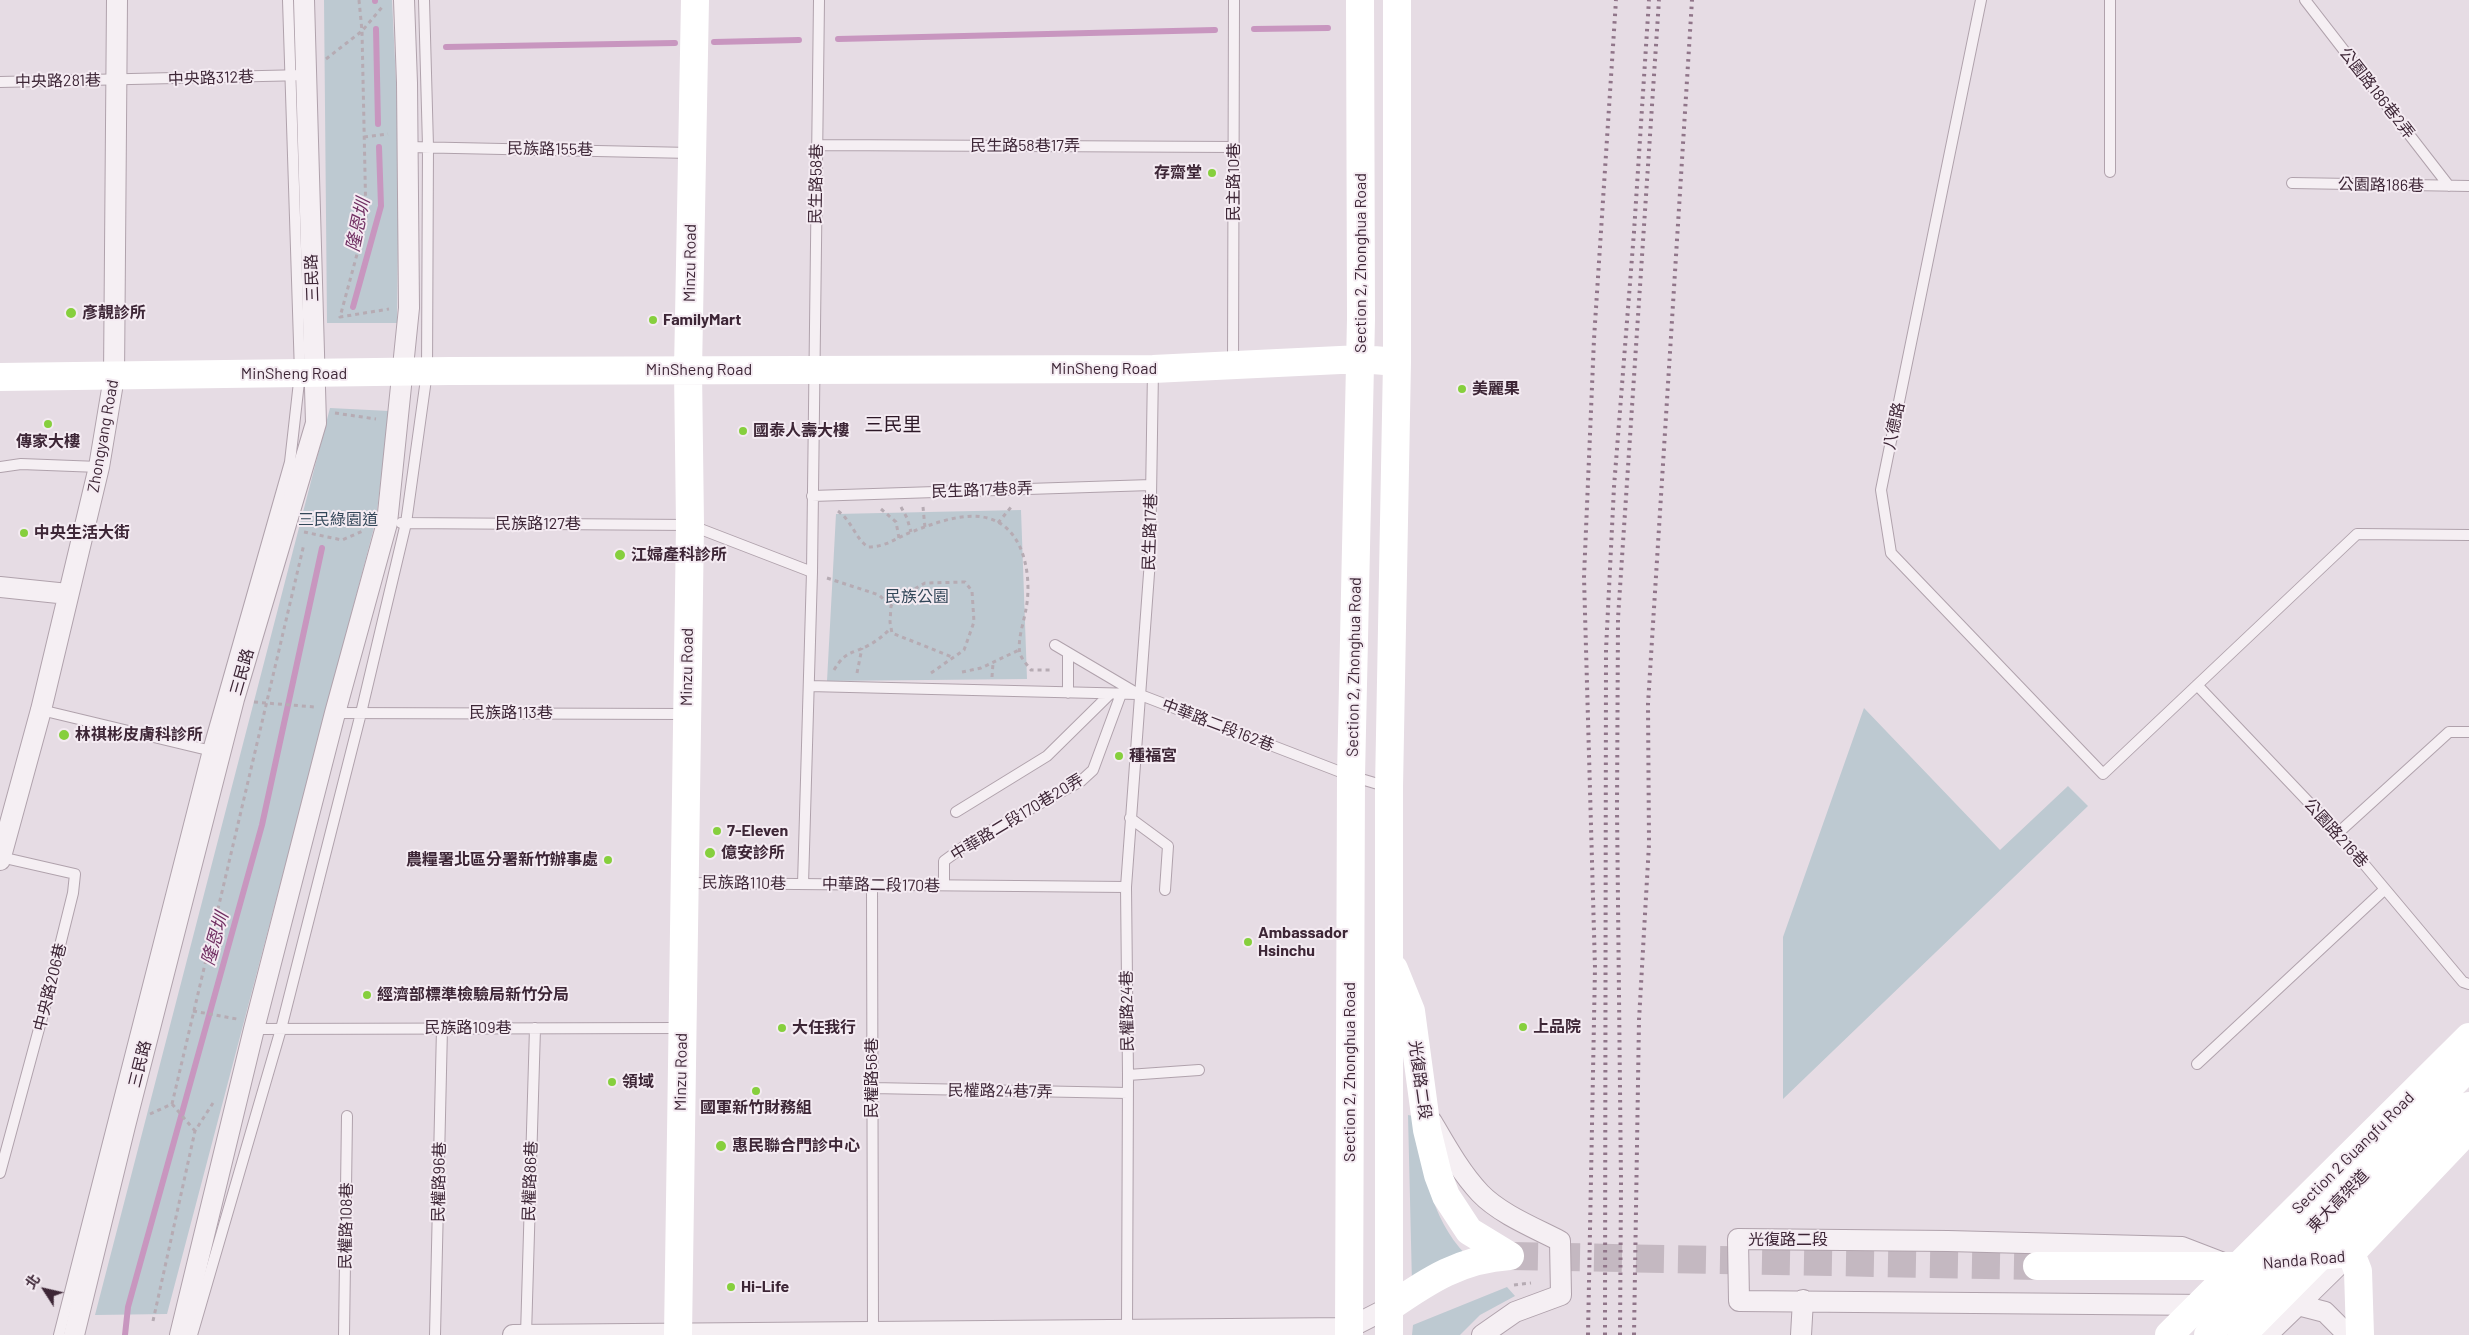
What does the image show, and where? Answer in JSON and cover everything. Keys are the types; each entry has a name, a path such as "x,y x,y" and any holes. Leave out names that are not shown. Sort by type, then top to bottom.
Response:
{"street":[{"name":"Zhongyang Road","path":"0,858 41,710 99,467 114,376 117,0"},
{"name":"三民路","path":"74,1335 125,1126 140,1040 214,751 316,423 308,373 297,75 304,0"},
{"path":"180,1335 254,1029 335,713 387,524 414,373 401,140 404,0"},
{"name":"Minzu Road","path":"678,1334 690,525 688,370 695,0"},
{"name":"Section 2, Zhonghua Road","path":"1349,1332 1351,776 1361,359 1360,0"},
{"path":"1389,1335 1389,787 1397,362 1397,0"},
{"name":"MinSheng Road","path":"0,378 308,373 813,369 1154,369 1361,359 1397,362"},
{"path":"0,587 68,594"},
{"name":"光復路二段","path":"1389,955 1412,1011 1424,1108 1438,1175 1446,1196 1469,1231 1510,1256 1484,1258 1454,1268 1425,1283 1390,1307"},
{"name":"Section 2 Guangfu Road","path":"2237,1268 2469,1037"},
{"name":"東大高架道","path":"2208,1335 2469,1067"},
{"name":"東大高架道","path":"2242,1335 2469,1106"},
{"path":"1424,1108 1448,1150 1480,1194 1517,1220 1560,1241 1560,1295 1515,1312 1482,1335"},
{"path":"2267,1335 2351,1253 2469,1129"},
{"path":"2342,1163 2351,1253"},
{"name":"光復路二段","path":"2237,1268 2182,1247 1948,1241 1738,1239 1739,1300 2298,1304"},
{"name":"Nanda Road","path":"2237,1268 2282,1259 2351,1253 2359,1281 2360,1335"},
{"path":"2037,1266 2237,1268"},
{"path":"2169,1335 2237,1268"},
{"path":"1800,1335 1803,1300"},
{"path":"2154,1335 2176,1314 2199,1304 2231,1309 2246,1325 2246,1335"},
{"path":"2298,1304 2325,1312 2348,1335"},
{"path":"513,1335 1127,1328 1349,1332 1390,1307"}],"lane":[{"name":"三民路","path":"288,0 297,75"},
{"path":"414,373 428,146 424,0"},
{"name":"民生路58巷","path":"812,496 819,0"},
{"name":"民主路10巷","path":"1233,364 1234,0"},
{"name":"八德路","path":"1981,0 1881,490 1891,553 2103,774 2197,685"},
{"path":"2110,0 2110,172"},
{"name":"公園路186巷2弄","path":"2305,0 2449,186"},
{"name":"中央路312巷","path":"116,80 297,75"},
{"name":"中央路281巷","path":"0,82 116,80"},
{"name":"民族路155巷","path":"401,140 428,146 692,153"},
{"name":"民生路58巷17弄","path":"817,145 1234,147"},
{"name":"公園路186巷","path":"2292,183 2469,186"},
{"name":"民生路17巷","path":"1138,694 1150,560 1154,369"},
{"name":"三民路","path":"214,751 290,462 308,373"},
{"path":"0,467 21,464 99,467"},
{"name":"民生路17巷8弄","path":"812,496 1151,485"},
{"name":"中華路二段170巷","path":"812,496 812,572 803,884 1126,887"},
{"path":"192,1335 281,1029 361,713 387,524"},
{"name":"民族路127巷","path":"387,524 690,525"},
{"path":"690,525 812,572"},
{"path":"2197,685 2357,534 2469,535"},
{"name":"中華路二段162巷","path":"1055,645 1138,694 1351,776 1389,787"},
{"path":"1068,653 1068,693"},
{"name":"公園路216巷","path":"2197,685 2338,833 2463,982 2469,984"},
{"path":"809,686 1138,694"},
{"path":"956,812 1047,756 1110,694"},
{"name":"中華路二段170巷20弄","path":"944,886 944,860 970,842 1080,782 1093,770 1122,694"},
{"name":"民權路24巷","path":"1127,1328 1128,1074 1126,887 1138,694"},
{"path":"41,710 214,751"},
{"name":"民族路113巷","path":"335,713 686,714"},
{"path":"2338,833 2449,732 2469,732"},
{"path":"1130,818 1168,846 1165,890"},
{"name":"中央路206巷","path":"0,858 75,874 73,893 44,1014 0,1172"},
{"name":"民族路110巷","path":"684,883 803,884"},
{"name":"民權路56巷","path":"872,885 873,1331"},
{"path":"2197,1064 2385,889"},
{"name":"民權路96巷","path":"435,1335 442,1028"},
{"name":"民權路86巷","path":"526,1335 535,1028"},
{"name":"民族路109巷","path":"254,1029 682,1028"},
{"name":"三民路","path":"59,1335 140,1040"},
{"path":"1128,1074 1199,1070"},
{"name":"民權路24巷7弄","path":"872,1088 1128,1094"},
{"name":"民權路108巷","path":"344,1335 347,1116"}],"path":[{"path":"359,0 362,31 366,221 340,318 395,308"},
{"path":"297,75 362,31 388,0"},
{"path":"364,137 401,140"},
{"path":"332,422 334,413 382,420"},
{"path":"998,522 1015,503"},
{"path":"875,504 896,522 899,538"},
{"path":"901,504 911,532"},
{"path":"923,504 925,528"},
{"path":"835,509 846,517 861,542 868,548 879,547 911,532 969,515 988,518 1004,526 1019,544 1026,567 1027,608 1022,628 1020,655 1031,670 1068,671"},
{"path":"172,1104 192,1011 309,523"},
{"path":"284,530 342,540 387,524"},
{"path":"364,531 387,524"},
{"path":"822,577 838,580 879,595 891,606"},
{"path":"923,689 931,673 952,656 964,650 974,622 972,591 965,582 925,583 897,599 891,606 892,632 952,656"},
{"path":"827,687 840,660 852,651 867,647 891,628"},
{"path":"957,674 981,668 1021,649"},
{"path":"267,704 298,707"},
{"path":"192,1011 235,1018 234,1027"},
{"path":"153,1321 195,1131 217,1097"},
{"path":"125,1126 172,1104"},
{"path":"172,1104 195,1131"}],"green space":[{"path":"324,0 392,0 399,143 397,323 327,323"},
{"name":"三民綠園道","path":"330,408 389,411 376,520 167,1314 95,1315"},
{"name":"民族公園","path":"1021,510 1027,679 827,681 836,514"},
{"path":"1864,708 2000,850 2068,786 2088,806 1783,1099 1783,937"},
{"path":"1408,1115 1413,1116 1425,1172 1436,1207 1454,1240 1466,1255 1412,1284"},
{"path":"1507,1287 1515,1296 1480,1315 1460,1335 1412,1335 1413,1325"}],"waterway":[{"path":"1254,29 1328,28"},
{"name":"隆恩圳","path":"376,29 378,124"},
{"path":"838,39 1215,30"},
{"path":"714,42 799,40"},
{"path":"446,47 675,43"},
{"name":"隆恩圳","path":"353,307 381,206 379,147"},
{"name":"隆恩圳","path":"125,1335 128,1307 262,825 322,548"}],"tunnel":[{"path":"1510,1256 2037,1266"}],"railway":[{"path":"1588,1335 1595,968 1584,577 1594,339 1616,0"},
{"path":"1605,1335 1606,650 1614,487 1634,232 1649,0"},
{"path":"1620,1335 1621,1182 1617,809 1618,618 1659,0"},
{"path":"1634,1335 1639,1020 1649,844 1648,704 1692,0"}],"place":[{"name":"存齋堂","path":"1212,173"},
{"name":"彥靚診所","path":"71,313"},
{"name":"FamilyMart","path":"653,320"},
{"name":"美麗果","path":"1462,389"},
{"name":"傳家大樓","path":"48,424"},
{"name":"國泰人壽大樓","path":"743,431"},
{"name":"中央生活大街","path":"24,533"},
{"name":"江婦產科診所","path":"620,555"},
{"name":"林祺彬皮膚科診所","path":"64,735"},
{"name":"種福宮","path":"1119,756"},
{"name":"7-Eleven","path":"717,831"},
{"name":"億安診所","path":"710,853"},
{"name":"農糧署北區分署新竹辦事處","path":"608,860"},
{"name":"Ambassador Hsinchu","path":"1248,942"},
{"name":"經濟部標準檢驗局新竹分局","path":"367,995"},
{"name":"上品院","path":"1523,1027"},
{"name":"大任我行","path":"782,1028"},
{"name":"領域","path":"612,1082"},
{"name":"國軍新竹財務組","path":"756,1091"},
{"name":"惠民聯合門診中心","path":"721,1146"},
{"name":"Hi-Life","path":"731,1287"}],"district":[{"name":"三民里","path":"893,425"}]}
